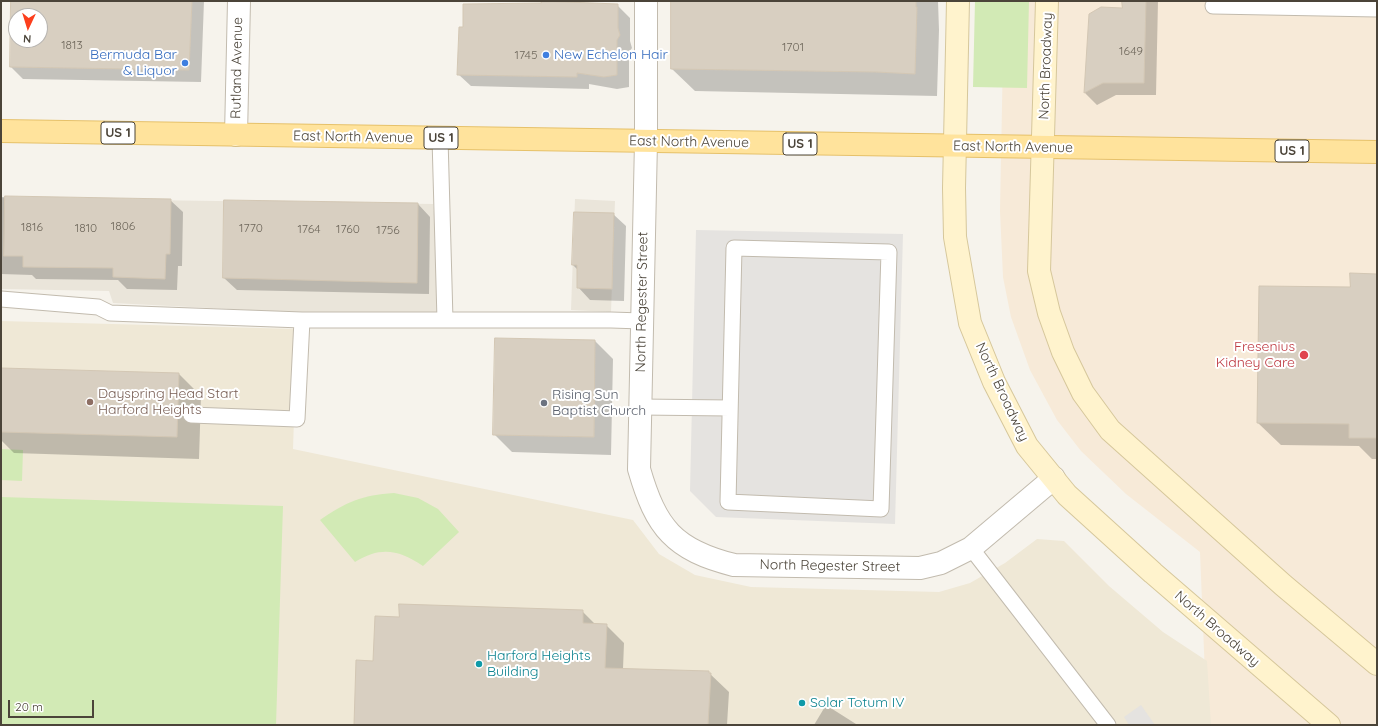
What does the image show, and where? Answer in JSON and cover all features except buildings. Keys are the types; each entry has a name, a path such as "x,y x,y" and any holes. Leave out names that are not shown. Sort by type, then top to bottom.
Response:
{"main road":[{"name":"North Broadway","path":"958,1 955,237 970,323 994,382 1027,446 1067,495 1149,570 1329,725"},
{"name":"North Broadway","path":"1048,1 1039,272 1049,313 1063,352 1083,393 1110,430 1283,585 1377,664"},
{"name":"East North Avenue","path":"1,131 955,147 1377,152"}],"street":[{"name":"Rutland Avenue","path":"236,135 239,1"},
{"name":"North Regester Street","path":"646,1 646,142 639,469 648,500 663,526 686,547 711,559 734,565 920,568 942,563 971,548 1054,478"}],"lane":[{"path":"1213,6 1377,9"},
{"path":"440,138 445,320"},
{"path":"734,248 889,252 881,509 728,502 730,408 734,248"},
{"path":"1,298 98,307 110,313 302,320 642,321"},
{"path":"191,415 297,419 302,320"},
{"path":"640,407 730,408"},
{"path":"971,548 1108,725"}],"shaded area":[{"path":"1004,1 1377,1 1377,725 1207,725 1200,552 1126,494 1081,451 1057,420 1030,370 1011,317 1003,277 1000,211"},
{"path":"1,198 433,204 445,320 113,303 109,291 1,289"},
{"path":"575,199 615,201 611,312 571,310"},
{"path":"696,230 903,234 895,524 716,517 690,491"},
{"path":"1,321 297,329 293,449 633,520 659,554 695,575 751,587 939,592 970,583 1005,563 1037,539 1064,541 1109,586 1163,632 1207,661 1211,725 1,725"},
{"path":"1141,705 1155,725 1129,725 1124,717"}],"green space":[{"path":"975,1 1029,1 1027,88 973,87"},
{"path":"1,449 23,450 22,481 1,480"},
{"path":"394,493 418,498 438,509 459,532 423,566 406,556 390,552 373,554 355,562 320,520 338,508 355,500"},
{"path":"1,497 283,506 276,725 1,725"}],"place":[{"name":"New Echelon Hair","path":"546,55"},
{"name":"Bermuda Bar & Liquor","path":"185,63"},
{"name":"Fresenius Kidney Care","path":"1304,355"},
{"name":"Dayspring Head Start Harford Heights","path":"90,402"},
{"name":"Rising Sun Baptist Church","path":"544,403"},
{"name":"Harford Heights Building","path":"479,664"},
{"name":"Solar Totum IV","path":"802,703"}]}
